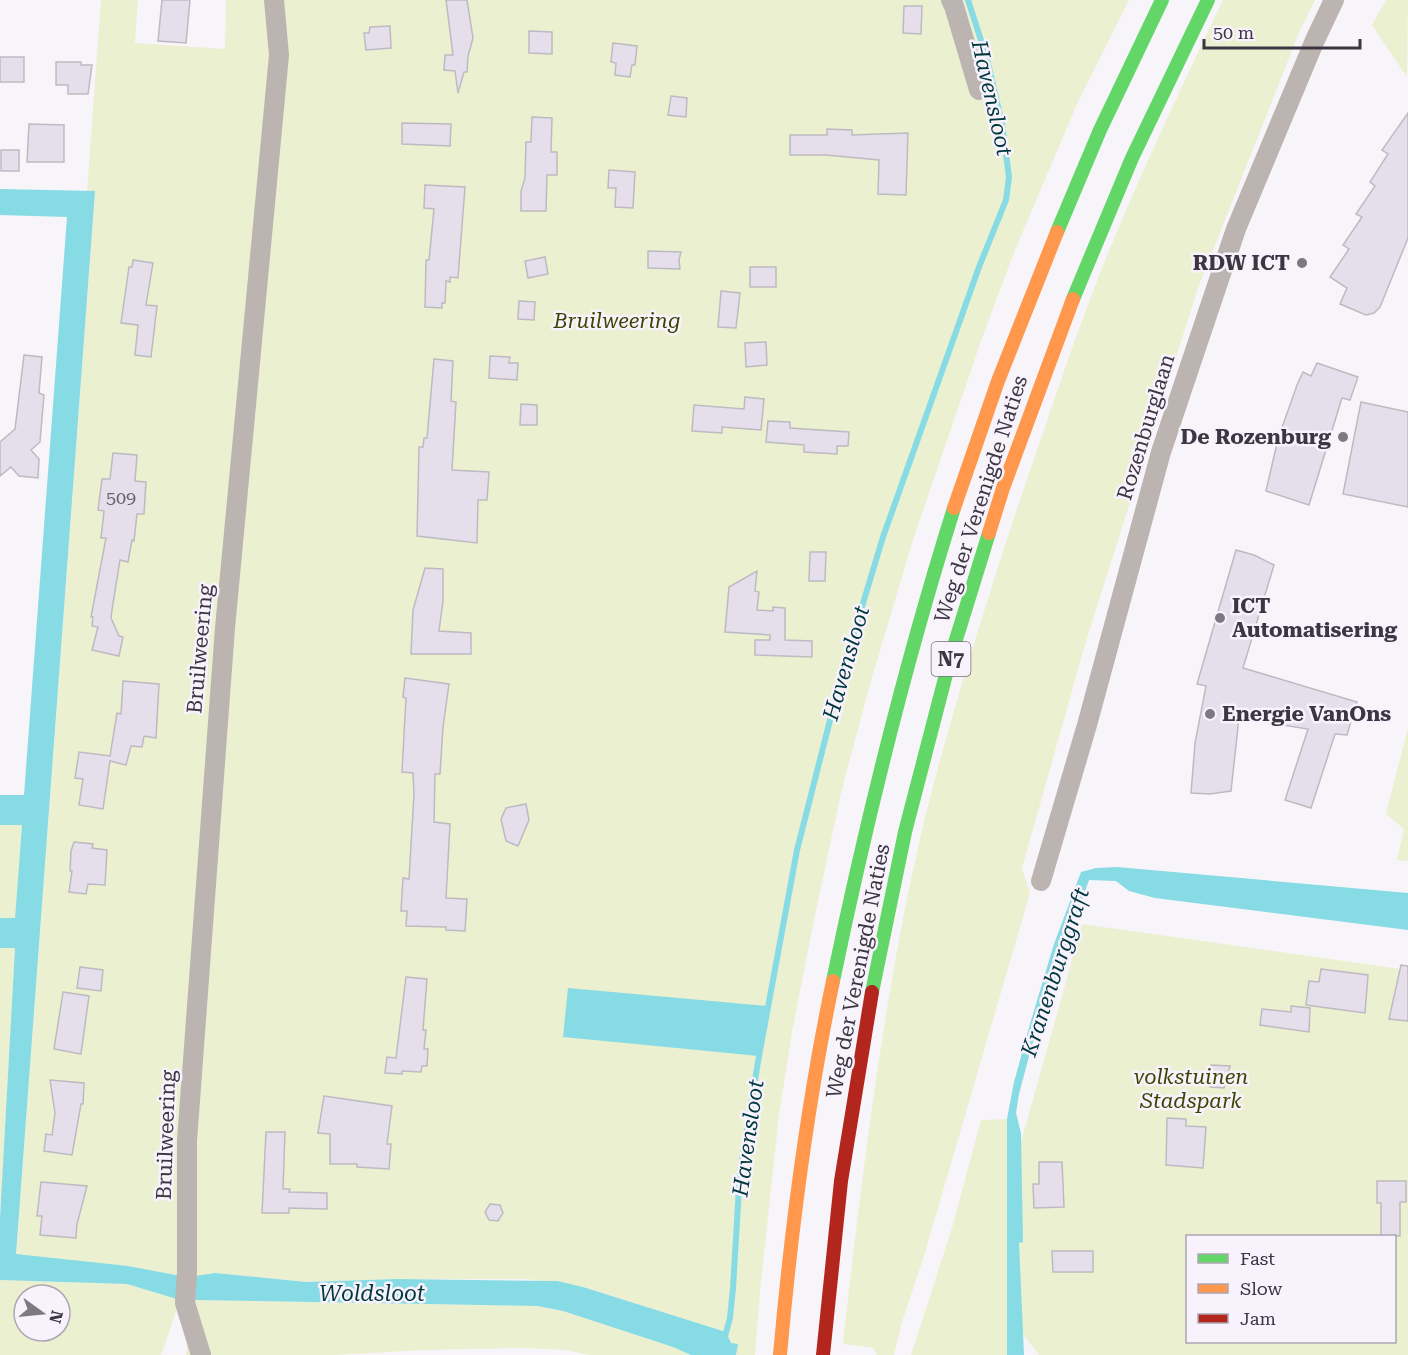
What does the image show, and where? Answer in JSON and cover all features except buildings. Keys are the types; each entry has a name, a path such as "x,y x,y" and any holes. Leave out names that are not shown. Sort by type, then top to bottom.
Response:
{"highway":[{"name":"Weg der Verenigde Naties","path":"780,1355 811,1097 861,846 912,646 955,505 1016,335 1082,170 1162,0"},
{"name":"Weg der Verenigde Naties","path":"823,1355 836,1228 854,1092 916,786 963,616 1013,459 1055,344 1113,202 1208,0"}],"street":[{"name":"Bruilweering","path":"201,1355 185,1304 187,1141 225,628 279,55 274,0"},
{"path":"951,0 979,90"},
{"name":"Rozenburglaan","path":"1041,881 1087,724 1161,452 1236,229 1334,0"}],"green space":[{"name":"Bruilweering","path":"101,0 138,0 135,43 225,49 226,0 1129,0 1077,104 1015,250 981,341 913,540 870,684 841,793 792,1032 779,1115 755,1355 737,1355 726,1332 583,1287 527,1279 306,1282 215,1273 205,1276 181,1276 127,1266 16,1255 95,191 87,191"},
{"path":"1223,0 1315,0 1301,28 1198,288 1087,638 1022,868 1030,893 924,1256 902,1322 894,1355 877,1355 873,1348 843,1344 865,1158 881,1048 899,939 926,813 955,707 994,580 1078,331 1129,204"},
{"path":"1386,0 1408,0 1407,77 1372,25"},
{"path":"1408,728 1408,861 1397,860 1404,829 1386,814"},
{"path":"22,824 15,919 0,1218 0,825"},
{"name":"volkstuinen Stadspark","path":"1082,924 1408,970 1408,1355 1039,1355 1007,1314 1007,1355 911,1355 952,1228 981,1120 1007,1119 1008,1189"},
{"path":"0,1280 127,1284 180,1300 161,1355 0,1355"},
{"path":"193,1300 538,1306 563,1311 691,1355 590,1355 566,1350 527,1348 334,1355 186,1355"}],"water":[{"path":"0,189 95,191 16,1254 128,1266 181,1276 180,1300 127,1284 0,1280 0,1218 15,948 0,948 0,918 15,918 22,825 0,825 0,795 24,795 67,217 0,215"},
{"name":"Kranenburggraft","path":"1117,867 1408,893 1408,930 1155,898 1129,891 1116,881 1089,880 1059,966 1049,1005 1032,1045 1019,1094 1016,1113 1021,1133 1023,1242 1019,1243 1024,1355 1007,1355 1007,1119 1014,1082 1054,944 1081,872 1096,868"},
{"path":"568,988 768,1006 759,1056 563,1037"},
{"name":"Woldsloot","path":"215,1273 306,1282 397,1279 557,1281 726,1332 731,1343 738,1344 736,1355 691,1355 563,1311 538,1306 193,1300 195,1276"}],"waterway":[{"name":"Havensloot","path":"724,1340 730,1318 733,1288 740,1171 797,850 842,673 883,537 979,267 1006,200 1009,177 1002,124 987,59 968,0"}],"traffic: fast":[{"path":"1057,232 1100,130 1162,0"},
{"path":"1073,299 1132,158 1208,0"},
{"path":"833,981 888,743 919,625 954,508"},
{"path":"872,992 905,832 950,659 989,533"}],"traffic: slow":[{"path":"954,508 998,381 1057,232"},
{"path":"989,533 1003,488 1073,299"},
{"path":"780,1355 801,1168 815,1074 833,981"}],"traffic: jam":[{"path":"823,1355 841,1181 872,992"}],"place":[{"name":"RDW ICT","path":"1302,263"},
{"name":"De Rozenburg","path":"1343,437"},
{"name":"ICT Automatisering","path":"1220,618"},
{"name":"Energie VanOns","path":"1210,714"}]}
